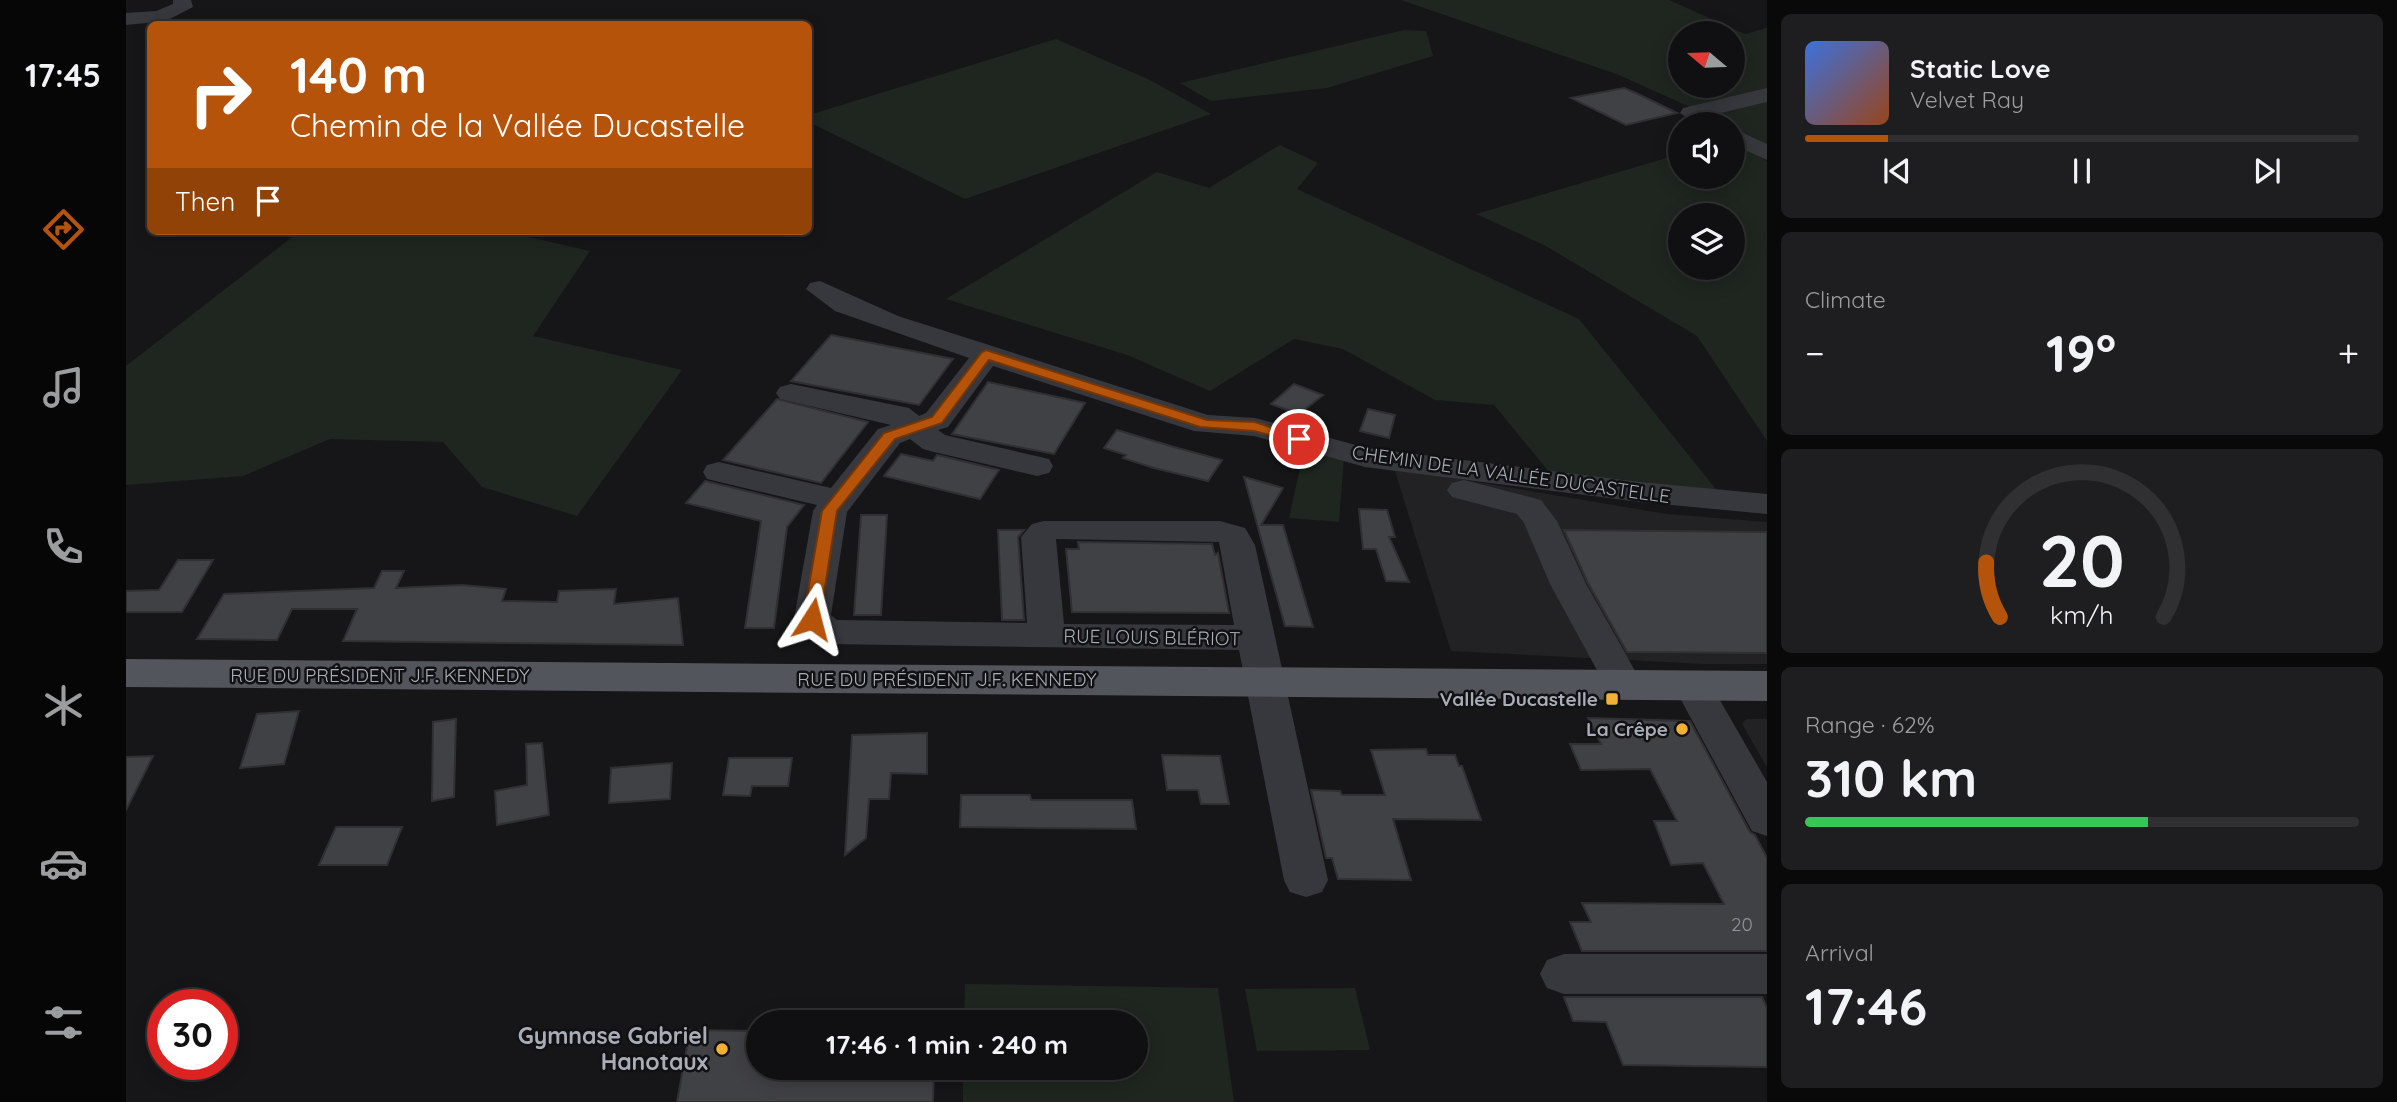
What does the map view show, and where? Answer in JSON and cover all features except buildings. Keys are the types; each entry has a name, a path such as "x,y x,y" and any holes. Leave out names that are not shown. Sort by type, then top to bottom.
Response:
{"main road":[{"name":"RUE DU PRÉSIDENT J.F. KENNEDY","path":"126,673 1767,686"}],"street":[{"path":"126,2 132,0"},
{"path":"126,19 169,14 183,7 182,0"},
{"path":"1695,112 1767,95"},
{"path":"1745,142 1767,153"},
{"name":"CHEMIN DE LA VALLÉE DUCASTELLE","path":"820,289 845,305 986,354 1205,424 1255,427 1365,457 1640,492 1767,504"},
{"path":"986,354 937,420 890,436 830,511 812,619 828,632 1047,636"},
{"path":"791,393 898,415 934,442 1037,466"},
{"path":"719,472 838,500"},
{"path":"1432,485 1483,493 1529,507 1540,520 1567,584 1624,685"},
{"name":"RUE LOUIS BLÉRIOT","path":"1185,530 1220,531 1233,535 1238,545 1255,638 1047,636 1038,537 1044,531 1185,530"},
{"path":"1255,638 1306,880"},
{"path":"1692,685 1767,820"},
{"path":"1564,974 1767,974"}],"shaded area":[{"path":"1401,0 1669,0 1716,21 1668,21 1668,97 1619,75"},
{"path":"1767,28 1767,89 1745,94 1745,34"},
{"path":"1404,30 1426,31 1433,56 1327,88 1211,101 1180,83"},
{"path":"1056,39 1150,80 1211,114 965,199 812,123 812,114"},
{"path":"1670,98 1728,98 1690,107"},
{"path":"1767,100 1767,143 1745,135 1745,112 1715,112"},
{"path":"1280,145 1318,163 1297,189 1579,319 1719,493 1550,473 1494,405 1435,400 1343,349 1294,339 1210,391 1127,355 946,299 1157,172 1209,188"},
{"path":"1745,148 1767,161 1767,441 1697,336 1544,245 1476,214 1668,158 1668,189 1745,189"},
{"path":"295,235 520,235 590,251 533,336 682,370 577,516 482,487 443,442 330,439 243,476 126,485 126,366"},
{"path":"1304,450 1344,458 1339,522 1289,518"},
{"path":"1394,468 1667,514 1767,522 1767,664 1704,664 1451,651"},
{"path":"1746,719 1767,719 1767,767 1742,724"},
{"path":"965,984 1218,988 1234,1102 963,1102 963,1080 1148,1080 1148,1010 964,1010"},
{"path":"1355,988 1370,1050 1257,1051 1245,989"}],"place":[{"name":"Vallée Ducastelle","path":"1612,699"},
{"name":"La Crêpe","path":"1682,729"},
{"name":"Gymnase Gabriel Hanotaux","path":"722,1049"}],"route":[{"path":"812,619 830,511 890,436 937,420 986,354 1205,424 1255,427 1299,439"}]}
